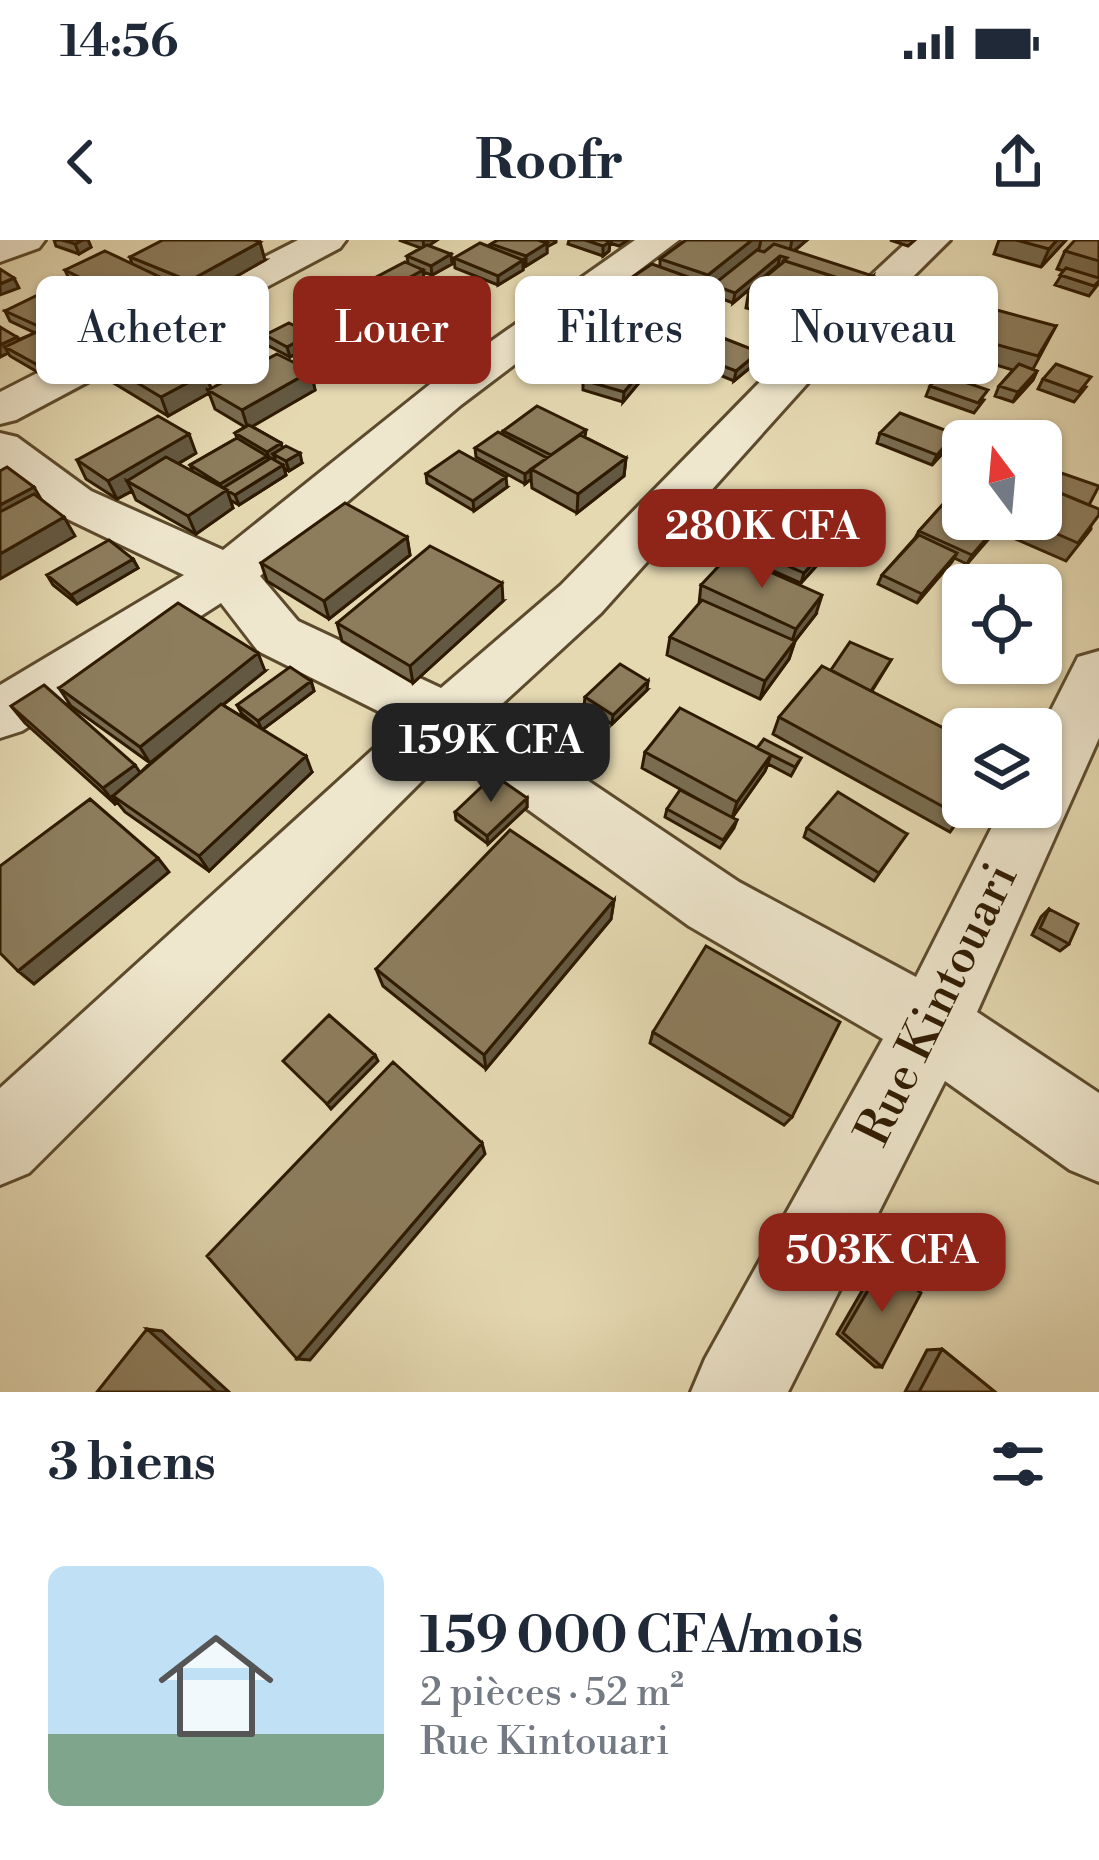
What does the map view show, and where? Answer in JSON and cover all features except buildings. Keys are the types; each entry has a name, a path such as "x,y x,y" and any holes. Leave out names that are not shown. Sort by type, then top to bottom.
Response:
{"street":[{"path":"0,251 26,240"},
{"path":"0,410 327,240"},
{"path":"0,714 228,574 445,395 660,240"},
{"path":"0,1144 447,718 581,599 808,357 931,240"},
{"path":"0,447 73,502 228,574 278,636 447,718 714,904 932,1026 1099,1141"},
{"path":"1062,751 1099,673"},
{"name":"Rue Kintouari","path":"737,1392 932,1026 1025,828"}]}
